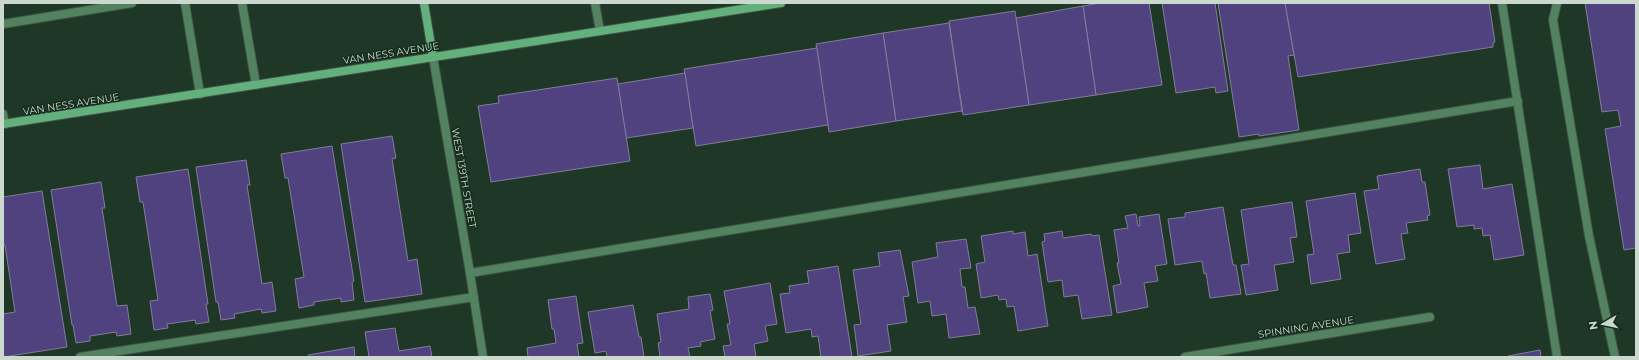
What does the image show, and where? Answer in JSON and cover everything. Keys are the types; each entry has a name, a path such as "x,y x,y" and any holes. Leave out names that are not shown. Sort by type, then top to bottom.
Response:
{"main road":[{"name":"WEST 139TH STREET","path":"424,3 433,57"},
{"name":"VAN NESS AVENUE","path":"4,124 600,31 736,7 782,3"}],"street":[{"path":"3,24 132,3"},
{"path":"186,3 200,94"},
{"path":"242,3 256,85"},
{"path":"595,3 600,31"},
{"path":"1502,3 1557,357"},
{"path":"1557,3 1553,20 1589,236 1615,357"},
{"name":"WEST 139TH STREET","path":"433,57 483,357"},
{"path":"470,273 1518,101"},
{"path":"3,114 4,124"},
{"path":"80,357 474,298"},
{"name":"SPINNING AVENUE","path":"1185,357 1430,317"}],"building":[{"path":"1100,3 1149,3 1162,85 1096,95 1083,6"},
{"path":"1162,3 1215,3 1228,91 1216,93 1215,87 1176,93"},
{"path":"1218,3 1285,3 1294,55 1288,56 1299,130 1259,136 1259,134 1239,137"},
{"path":"1285,3 1489,3 1495,42 1493,43 1493,47 1298,77"},
{"path":"1585,3 1636,3 1636,248 1624,250 1605,129 1621,126 1618,110 1602,112"},
{"path":"1083,6 1096,95 1029,105 1016,18"},
{"path":"1015,11 1029,105 963,115 949,21"},
{"path":"949,23 962,111 896,121 883,33"},
{"path":"883,33 896,121 829,132 816,44"},
{"path":"817,48 828,125 696,146 684,69"},
{"path":"685,73 693,128 626,138 618,84"},
{"path":"617,78 630,161 491,182 478,106 499,103 498,96"},
{"path":"392,136 396,158 392,159 408,261 417,259 422,294 365,302 341,144"},
{"path":"332,146 354,281 352,282 354,300 341,302 341,298 314,302 314,305 299,308 295,279 304,277 288,178 285,178 281,154"},
{"path":"246,160 250,185 247,185 262,284 272,282 276,311 262,313 261,309 234,314 235,318 221,320 218,302 216,302 196,167"},
{"path":"1480,165 1483,189 1512,184 1524,255 1494,260 1490,235 1483,236 1482,228 1474,229 1474,225 1457,227 1448,169"},
{"path":"188,169 208,304 206,304 209,322 196,324 195,320 167,324 168,328 154,330 150,301 158,300 143,202 140,202 136,177"},
{"path":"1420,169 1422,182 1425,182 1430,215 1427,216 1428,220 1406,223 1408,233 1401,234 1405,259 1376,264 1364,191 1379,189 1377,176"},
{"path":"101,182 105,208 102,208 117,306 127,305 131,334 117,336 116,332 90,336 90,341 76,343 51,190"},
{"path":"42,191 67,347 3,357 3,314 15,312 5,245 3,245 3,197"},
{"path":"1355,193 1361,233 1348,235 1350,252 1337,254 1341,279 1311,284 1307,255 1314,254 1306,201"},
{"path":"1292,202 1297,237 1290,238 1294,262 1274,265 1278,290 1246,295 1241,265 1249,264 1241,210"},
{"path":"1223,207 1233,265 1236,265 1241,294 1210,298 1206,273 1204,274 1202,261 1175,265 1168,219 1185,217 1185,213"},
{"path":"1136,214 1138,226 1140,226 1139,217 1159,214 1167,264 1155,266 1158,281 1144,283 1148,307 1117,313 1113,286 1121,284 1117,263 1119,263 1114,230 1128,228 1125,216"},
{"path":"1013,231 1013,234 1025,232 1028,256 1037,254 1048,326 1018,331 1014,306 1007,307 1006,299 999,300 998,295 981,298 976,264 985,262 981,236"},
{"path":"1062,231 1063,238 1091,234 1092,236 1099,235 1112,315 1082,319 1078,295 1064,297 1062,280 1048,282 1042,242 1045,241 1044,234"},
{"path":"966,239 971,268 960,269 962,287 965,287 968,308 975,307 980,334 949,338 946,314 932,316 930,301 918,303 912,262 938,257 936,243"},
{"path":"900,250 909,296 903,297 907,322 887,325 891,351 858,356 854,325 861,324 853,270 880,266 878,253"},
{"path":"838,266 852,357 821,357 818,336 812,337 811,329 786,333 780,294 790,293 789,286 809,283 807,271"},
{"path":"770,283 777,324 765,326 768,341 754,344 756,357 725,357 723,346 731,345 727,324 730,324 724,291"},
{"path":"710,294 713,310 710,311 715,339 700,342 701,346 688,348 690,357 657,357 660,356 658,343 661,342 657,314 689,309 688,297"},
{"path":"576,296 583,343 577,344 579,357 528,357 527,348 556,343 554,329 552,329 548,300"},
{"path":"633,305 639,337 641,337 644,357 607,357 606,351 595,353 588,312"},
{"path":"395,328 399,351 430,346 432,357 369,357 365,332"},
{"path":"354,347 355,357 308,357 308,355"},
{"path":"1540,350 1541,357 1508,357 1508,356"}]}
